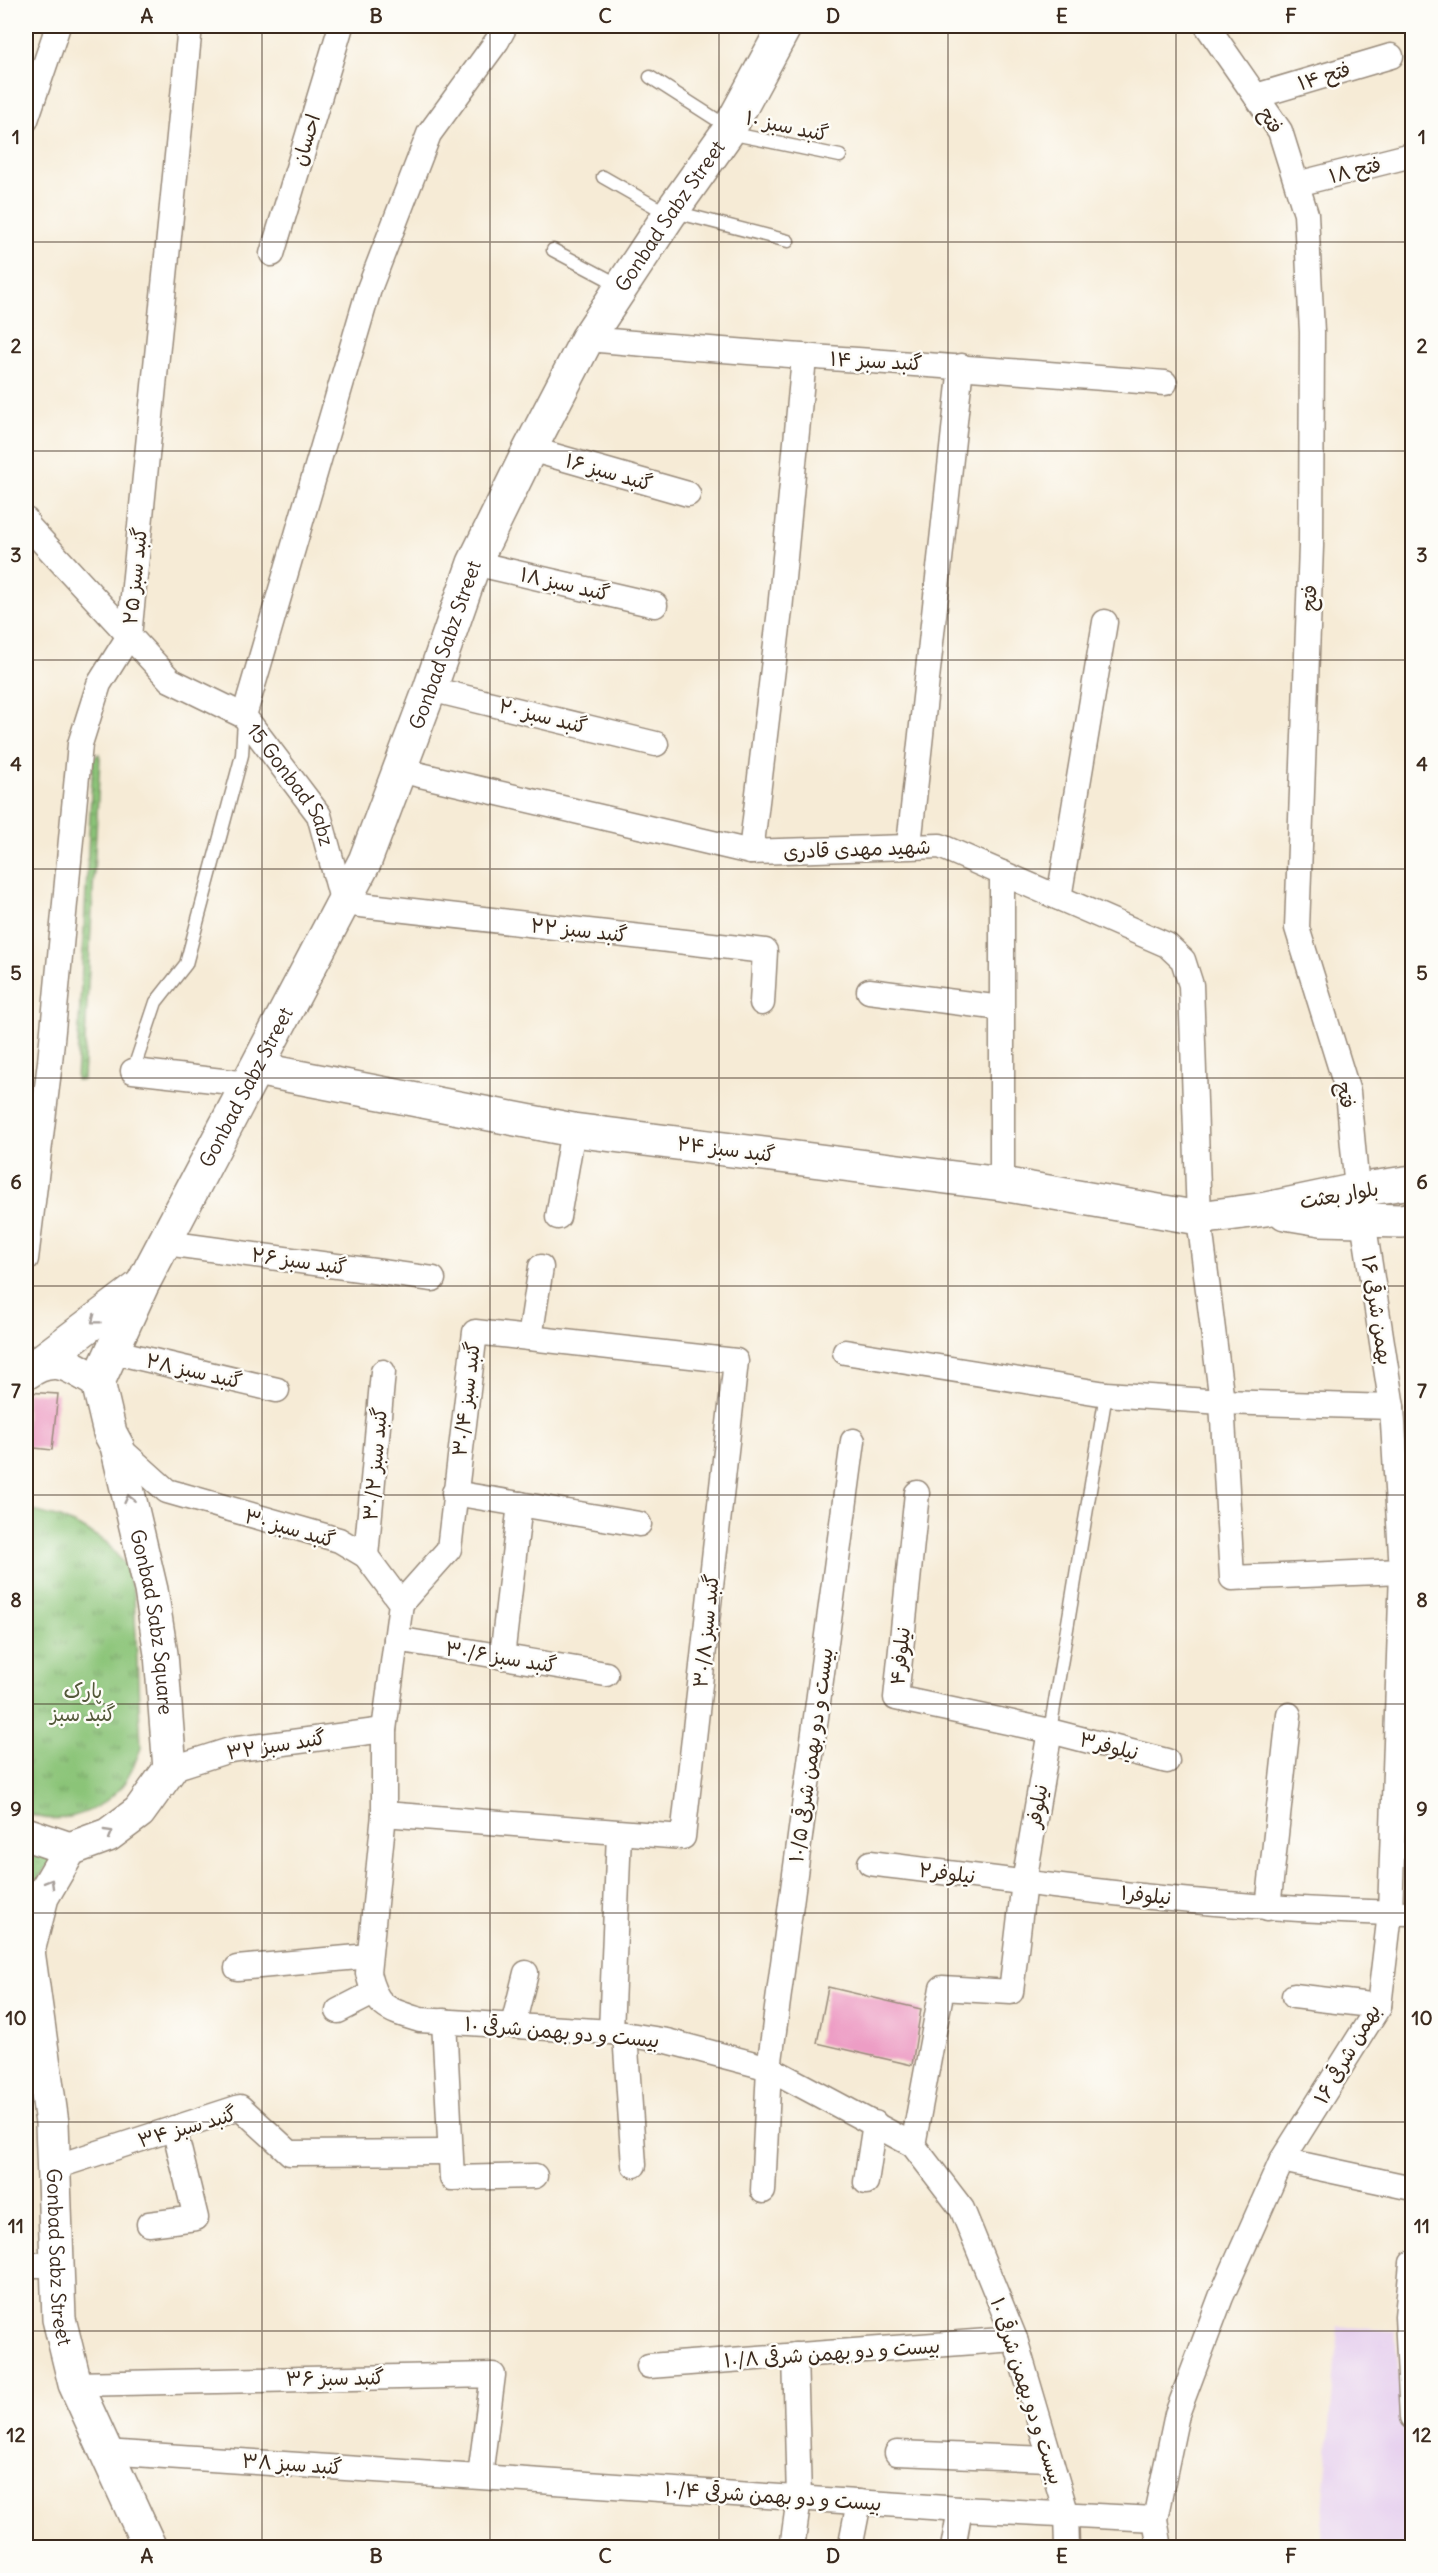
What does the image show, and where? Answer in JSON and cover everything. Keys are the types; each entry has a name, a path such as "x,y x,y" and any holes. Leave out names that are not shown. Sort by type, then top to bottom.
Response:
{"main road":[{"name":"Gonbad Sabz Street","path":"98,1382 142,1285 365,861 430,689 474,562 530,449 587,339 728,130 785,26"},
{"name":"گنبد سبز ۲۴","path":"252,1077 573,1130 1002,1184 1199,1218"},
{"name":"بلوار بعثت","path":"1199,1218 1266,1209 1321,1219 1413,1182"},
{"name":"بلوار بعثت","path":"1360,1205 1401,1221 1413,1219"},
{"name":"Gonbad Sabz Street","path":"32,1368 142,1285"},
{"path":"32,1368 62,1361 98,1382"},
{"name":"Gonbad Sabz Square","path":"98,1382 110,1433 117,1446 151,1590 161,1654 170,1768"},
{"path":"26,1834 70,1849 108,1835 140,1812 170,1768"},
{"name":"Gonbad Sabz Street","path":"70,1849 42,1897 27,1948 35,2071 52,2123 59,2319 75,2384 105,2452 141,2545"}],"street":[{"path":"26,120 58,26"},
{"name":"گنبد سبز ۲۵","path":"26,1259 50,1062 80,744 99,684 129,636 190,26"},
{"name":"احسان","path":"272,254 341,26"},
{"path":"244,716 369,290 429,134 497,41 505,26"},
{"name":"فتح","path":"1207,26 1280,130 1306,214 1312,343 1311,546 1297,928 1348,1092 1360,1205"},
{"name":"فتح ۱۴","path":"1256,96 1391,56"},
{"name":"فتح ۱۸","path":"1297,184 1413,155"},
{"name":"گنبد سبز ۱۴","path":"587,339 804,358 961,366 1165,383"},
{"path":"751,852 780,610 804,358"},
{"path":"909,845 961,366"},
{"name":"گنبد سبز ۱۶","path":"530,449 688,494"},
{"name":"15 Gonbad Sabz","path":"26,520 29,527 170,680 244,716 319,815 343,903"},
{"name":"گنبد سبز ۱۸","path":"474,562 655,605"},
{"path":"1059,898 1105,622"},
{"name":"گنبد سبز ۲۰","path":"430,689 656,744"},
{"name":"شهید مهدی قادری","path":"399,770 751,852 909,845 940,846 1167,945 1183,960 1191,985 1199,1218 1222,1402 1232,1578 1402,1571"},
{"path":"1002,873 1002,1184"},
{"name":"گنبد سبز ۲۲","path":"343,903 765,951 762,1003"},
{"path":"869,991 1001,1008"},
{"path":"133,1071 252,1077"},
{"path":"558,1217 573,1130"},
{"name":"بهمن شرقی ۱۶","path":"1155,2518 1177,2414 1221,2297 1282,2160 1379,2006 1401,1913 1402,1571 1392,1407 1360,1205"},
{"name":"گنبد سبز ۲۶","path":"166,1243 433,1280"},
{"path":"530,1338 541,1267"},
{"name":"گنبد سبز ۳۰/۴","path":"401,1603 449,1549 475,1332 736,1361"},
{"name":"گنبد سبز ۲۸","path":"111,1351 277,1390"},
{"path":"845,1352 1106,1394 1222,1402 1392,1407"},
{"name":"گنبد سبز ۳۰/۸","path":"619,1833 683,1837 736,1361"},
{"name":"گنبد سبز ۳۰/۲","path":"366,1556 383,1372"},
{"name":"بیست و دو بهمن شرقی ۱۰/۵","path":"763,2191 769,2068 853,1441"},
{"name":"گنبد سبز ۳۰","path":"117,1446 167,1491 339,1540 366,1556 401,1603"},
{"path":"454,1493 639,1524"},
{"name":"نیلوفر۴","path":"917,1493 896,1698 1050,1731"},
{"path":"502,1657 520,1504"},
{"path":"338,2011 372,1994 368,1973 384,1814 384,1730 401,1603"},
{"name":"گنبد سبز ۳۰/۶","path":"396,1639 606,1674"},
{"path":"1268,1908 1289,1715"},
{"name":"گنبد سبز ۳۲","path":"170,1768 230,1750 384,1730"},
{"name":"نیلوفر۳","path":"1050,1731 1167,1761"},
{"name":"نیلوفر","path":"912,2145 942,1988 1011,1992 1024,1882 1050,1731"},
{"path":"384,1814 619,1833 618,2033 634,2164"},
{"name":"نیلوفر۲","path":"870,1863 1024,1882"},
{"name":"نیلوفر۱","path":"1024,1882 1268,1908 1401,1913"},
{"path":"237,1968 369,1956"},
{"path":"513,2025 526,1973"},
{"name":"بیست و دو بهمن شرقی ۱۰","path":"372,1994 396,2012 420,2020 618,2033 667,2041 769,2068 875,2123 912,2145 962,2209 1015,2339 1066,2512 1067,2547"},
{"path":"1294,1996 1379,2006"},
{"path":"444,2021 452,2178 536,2176"},
{"name":"گنبد سبز ۳۴","path":"55,2167 240,2107 290,2153 449,2152"},
{"path":"866,2182 875,2123"},
{"path":"149,2224 196,2218 174,2128"},
{"path":"1282,2160 1413,2188"},
{"path":"1413,2263 1410,2316 1413,2417"},
{"path":"26,2265 57,2265"},
{"name":"بیست و دو بهمن شرقی ۱۰/۸","path":"649,2366 1015,2339"},
{"path":"792,2547 799,2498 795,2355"},
{"name":"گنبد سبز ۳۶","path":"75,2384 494,2375 480,2476"},
{"name":"گنبد سبز ۳۸","path":"105,2452 480,2476"},
{"path":"897,2453 1050,2459"},
{"name":"بیست و دو بهمن شرقی ۱۰/۴","path":"480,2476 960,2509 1066,2512"},
{"path":"850,2547 859,2502"},
{"path":"953,2547 960,2509"},
{"path":"1066,2512 1155,2518 1160,2547"}],"lane":[{"path":"650,77 728,130"},
{"name":"گنبد سبز ۱۰","path":"728,130 840,156"},
{"path":"603,177 670,213 788,241"},
{"path":"553,250 622,287"},
{"path":"133,1071 156,1002 186,964 242,755 244,716"},
{"name":"نیلوفر","path":"1050,1731 1106,1394"}],"shaded area":[{"path":"1338,2326 1395,2331 1412,2516 1412,2547 1382,2547 1321,2539"}],"green space":[{"path":"99,754 83,1080 76,1080 93,758"},
{"name":"پارک گنبد سبز","path":"26,1509 60,1518 106,1542 125,1565 134,1594 141,1748 126,1780 110,1798 88,1811 63,1818 50,1819 26,1812"},
{"path":"26,1850 60,1850 31,1888 26,1866"}],"building":[{"path":"26,1392 58,1394 52,1450 26,1447"},
{"path":"828,1987 921,2009 912,2065 817,2043"}]}
